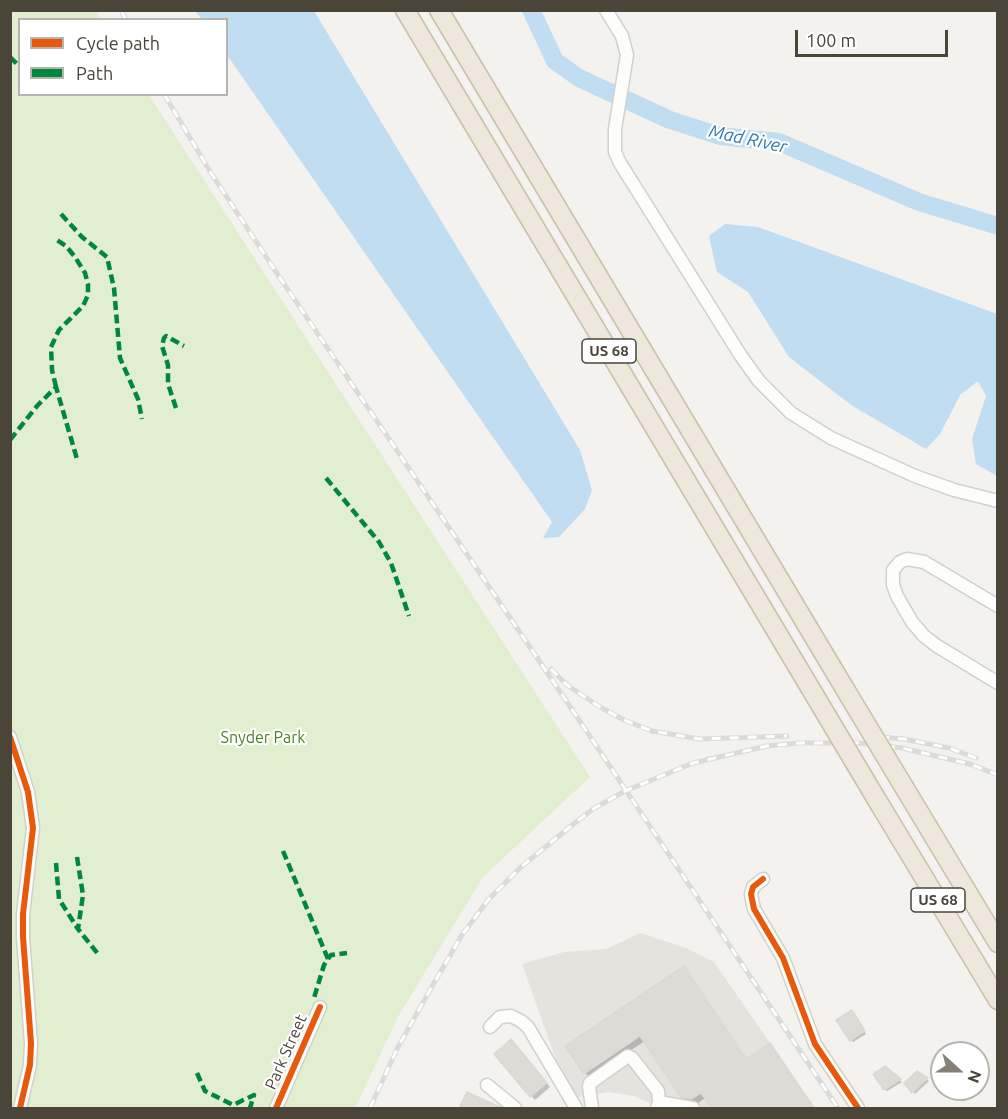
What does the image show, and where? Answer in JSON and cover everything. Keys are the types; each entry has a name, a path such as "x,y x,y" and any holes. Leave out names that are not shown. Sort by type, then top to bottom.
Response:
{"highway":[{"name":"US 68","path":"405,10 998,1000"},
{"name":"US 68","path":"440,10 998,943"}],"street":[{"path":"606,10 626,46 627,59 614,143 620,163 741,356 774,397 807,425 875,460 954,490 998,501"},
{"path":"998,606 924,562 907,559 900,562 893,570 893,585 897,596 912,622 924,636 998,683"},
{"path":"10,737 28,792 33,828 23,914 31,1043 30,1065 20,1108"},
{"path":"763,879 753,887 751,894 754,909 787,967 815,1044 858,1108"},
{"name":"Park Street","path":"276,1108 320,1007"},
{"path":"490,1027 500,1017 511,1016 528,1027 576,1108"},
{"path":"592,1108 590,1083 628,1056 658,1091 658,1105 693,1108"},
{"path":"487,1084 515,1108"}],"shaded area":[{"path":"640,933 686,948 714,962 815,1108 661,1108 634,1096 609,1092 570,1099 522,964 564,952 606,949"}],"green space":[{"name":"Snyder Park","path":"10,11 96,11 100,18 18,18 18,96 150,96 590,777 483,877 399,1015 355,1108 11,1108"}],"water":[{"path":"195,11 314,11 580,450 592,490 585,509 559,537 543,538 552,522 228,56 228,18 201,18"},
{"path":"725,224 758,227 997,314 997,476 976,464 972,439 986,396 978,381 960,395 940,434 926,449 851,405 789,357 748,292 717,272 709,236"}],"building":[{"path":"684,966 746,1059 770,1043 814,1108 712,1108 701,1093 691,1099 681,1097 640,1036 584,1074 565,1046"},
{"path":"852,1010 865,1031 850,1041 836,1020"},
{"path":"511,1039 547,1083 530,1097 494,1054"},
{"path":"885,1066 901,1079 884,1090 873,1074"},
{"path":"917,1071 928,1078 912,1093 904,1083"},
{"path":"467,1092 502,1108 459,1108"}],"waterway":[{"name":"Mad River","path":"531,10 555,61 579,78 670,120 720,136 779,142 919,202 998,226"}],"railway":[{"path":"121,10 125,18"},
{"path":"165,96 211,173 278,275 838,1108"},
{"path":"551,669 567,685 600,707 652,731 700,739 787,736"},
{"path":"880,737 904,739 949,748 976,758"},
{"path":"370,1108 398,1047 434,983 462,935 488,900 521,867 571,826 593,809 625,791 693,763 767,746 799,743 859,743 902,748 970,764 998,775"}],"marked path":[{"path":"10,57 18,65"},
{"path":"61,214 82,237 107,257 114,288 120,358 138,399 142,419"},
{"path":"56,387 52,370 51,347 59,330 83,306 88,295 85,273 66,246 57,240"},
{"path":"176,408 168,384 168,365 162,346 166,336 184,346"},
{"path":"10,440 37,406 56,387 77,459"},
{"path":"326,478 379,542 391,563 409,616"},
{"path":"283,851 328,959 314,998"},
{"path":"77,857 83,895 78,929 98,954"},
{"path":"56,863 59,899 78,929"},
{"path":"328,959 331,955 347,953"},
{"path":"197,1073 205,1091 233,1105 254,1095 250,1108"}],"cycle path":[{"path":"10,737 28,792 33,828 23,914 31,1043 30,1065 20,1108"},
{"path":"763,879 753,887 751,894 754,909 783,958 815,1044 858,1108"},
{"path":"276,1108 320,1007"}]}
